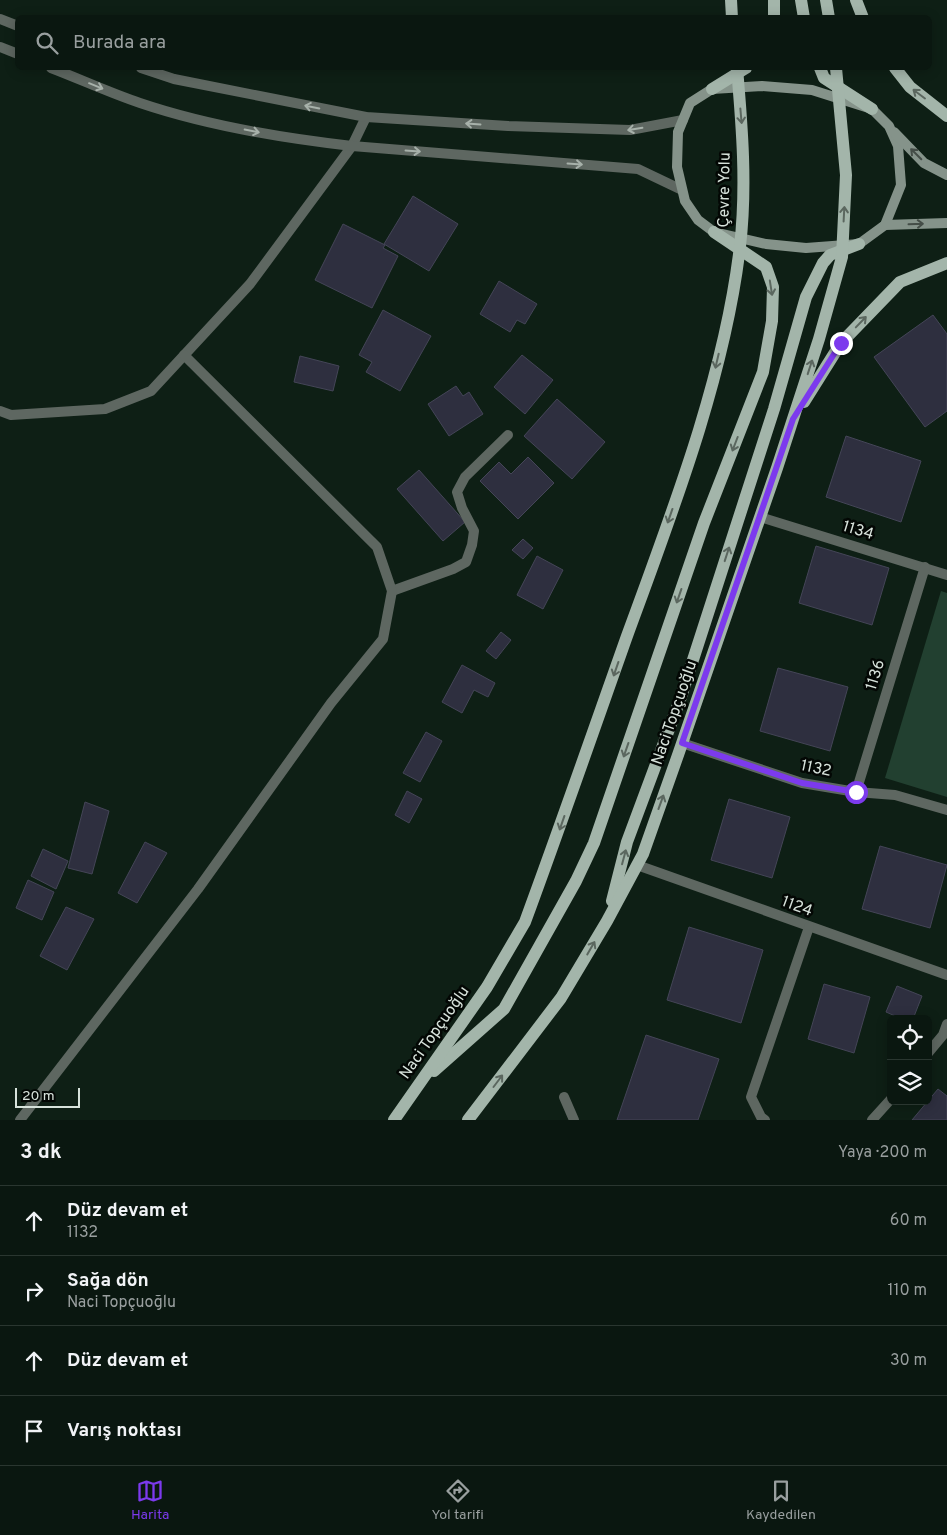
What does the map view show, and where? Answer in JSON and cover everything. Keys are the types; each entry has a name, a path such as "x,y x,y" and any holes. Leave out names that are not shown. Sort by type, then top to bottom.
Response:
{"main road":[{"path":"774,0 774,15"},
{"path":"801,0 804,15"},
{"path":"826,0 828,15"},
{"path":"856,0 862,15"},
{"name":"Çevre Yolu","path":"728,313 740,246 743,192 742,126 737,70"},
{"path":"418,1085 504,1009 576,881 594,843 704,523 763,372 772,321 772,287 766,267 698,220 685,201 677,167 678,132 690,103 743,70"},
{"path":"821,70 824,78 872,109 924,163 947,176"},
{"name":"Naci Topçuoğlu","path":"468,1120 561,998 607,921 643,854 682,743 793,419 842,257 846,175 836,70"},
{"path":"896,70 910,88 947,116"},
{"path":"712,89 762,86 812,90 872,109"},
{"path":"607,921 627,842 681,697 771,418 806,297 823,263 830,255 859,244 885,225 901,185 898,146 888,126"},
{"path":"885,225 947,223"},
{"path":"714,232 766,244 806,248 859,244"},
{"path":"793,419 841,343 900,282 947,263"},
{"name":"Naci Topçuoğlu","path":"394,1120 487,987 525,922 682,484 716,368 728,313"}],"street":[{"path":"0,19 15,25"},
{"path":"0,47 15,53"},
{"path":"56,70 140,103 233,127 306,141 638,169 682,190"},
{"path":"146,70 174,79 366,117 508,126 630,130 683,120"},
{"path":"0,411 12,415 106,409 151,391 250,284 352,146 366,117"},
{"path":"20,1120 198,889 331,703 383,639 392,592 377,547 184,355"},
{"path":"392,592 453,570 466,562 472,545 474,531 462,508 458,492 465,477 508,435"},
{"name":"1134","path":"760,518 947,575"},
{"name":"1136","path":"856,792 925,567"},
{"name":"1132","path":"682,743 802,783 856,792 895,795 947,810"},
{"name":"1124","path":"637,865 947,975"},
{"path":"765,1120 761,1117 751,1097 809,927"},
{"path":"932,1048 943,1035 947,1024"},
{"path":"564,1097 574,1120"},
{"path":"872,1120 887,1103"}],"green space":[{"path":"941,591 947,593 947,797 885,778"}],"building":[{"path":"413,196 458,224 429,271 384,244"},
{"path":"343,224 385,245 383,248 398,256 372,308 315,280"},
{"path":"499,281 537,304 525,324 517,320 510,332 480,314"},
{"path":"383,310 431,336 400,391 366,372 372,362 359,355"},
{"path":"933,315 947,334 947,411 925,427 874,357"},
{"path":"522,355 553,380 525,414 494,387"},
{"path":"300,356 339,366 333,391 294,382"},
{"path":"456,386 463,396 469,392 483,414 449,436 428,404"},
{"path":"557,399 605,442 572,479 524,436"},
{"path":"846,436 921,461 901,522 826,497"},
{"path":"528,457 554,483 518,519 480,481 499,462 511,474"},
{"path":"419,470 465,522 443,541 397,489"},
{"path":"523,539 533,548 523,559 512,550"},
{"path":"816,546 889,568 872,625 799,603"},
{"path":"537,556 563,570 543,609 517,595"},
{"path":"501,632 511,640 496,659 486,651"},
{"path":"462,665 495,683 488,697 474,690 462,713 442,702"},
{"path":"778,668 848,687 830,751 760,731"},
{"path":"426,732 442,741 420,782 403,773"},
{"path":"407,791 422,799 409,823 395,815"},
{"path":"729,799 790,817 772,878 711,860"},
{"path":"85,802 109,811 92,874 68,868"},
{"path":"145,842 167,853 137,903 118,893"},
{"path":"880,846 947,865 930,928 862,909"},
{"path":"43,849 68,861 56,889 31,876"},
{"path":"28,880 54,892 42,920 16,908"},
{"path":"66,907 94,919 67,970 40,956"},
{"path":"689,927 763,950 741,1023 667,1000"},
{"path":"824,984 870,997 854,1053 808,1039"},
{"path":"897,986 922,996 915,1015 893,1015 886,1012"},
{"path":"646,1035 719,1059 698,1120 617,1120"},
{"path":"938,1089 947,1096 947,1120 912,1120 925,1105 932,1105 932,1096"}],"route":[{"path":"841,343 793,419 682,743 802,783 856,792"}]}
